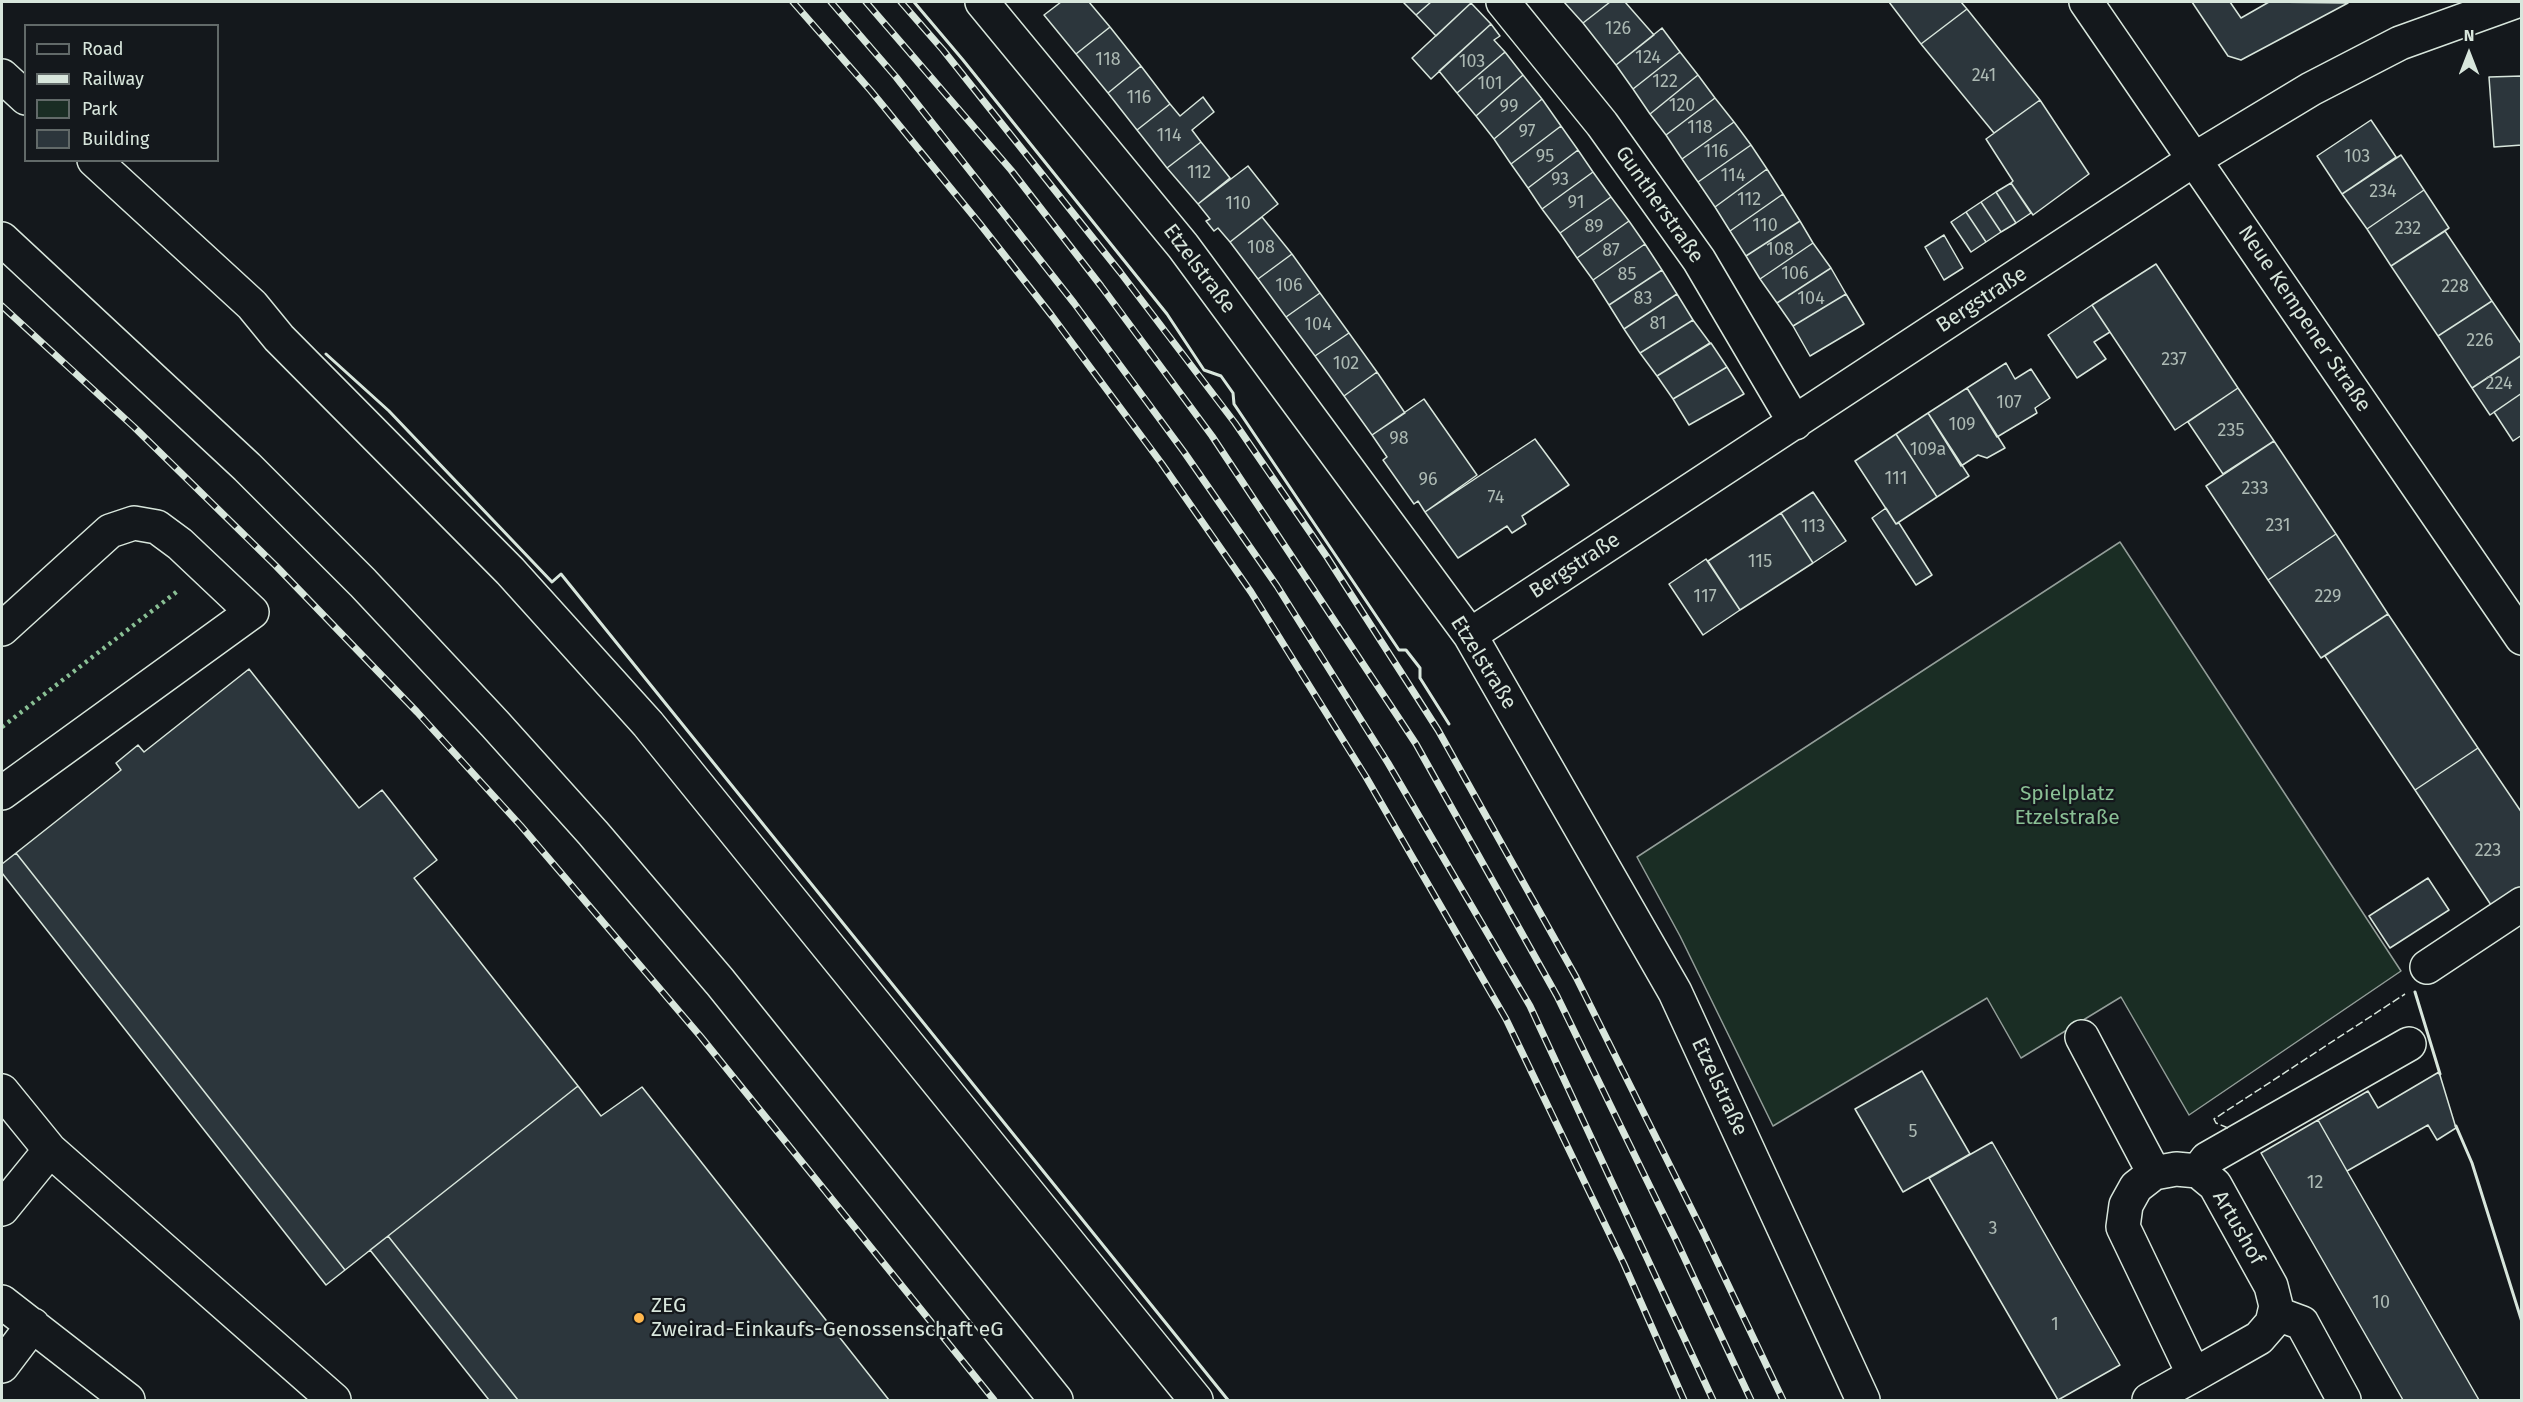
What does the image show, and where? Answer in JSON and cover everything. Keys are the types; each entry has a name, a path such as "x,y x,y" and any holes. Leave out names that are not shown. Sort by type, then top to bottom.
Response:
{"street":[{"name":"Etzelstraße","path":"982,2 1183,246 1470,635 1675,992 1863,1401"},
{"name":"Guntherstraße","path":"1503,2 1602,124 1699,260 1795,423"},
{"name":"Neue Kempener Straße","path":"2086,2 2522,638"},
{"name":"Bergstraße","path":"1470,635 2195,159 2311,89 2400,43 2514,2"},
{"path":"2,76 24,96"},
{"path":"96,162 252,306 279,339 510,571 648,724 1196,1401"},
{"path":"2,239 247,467 363,583 495,724 593,833 720,982 1056,1401"},
{"path":"2,629 110,531 134,523 158,527 180,544 252,612 2,793"},
{"path":"2427,967 2522,903"},
{"path":"2082,1037 2154,1173 2136,1187 2126,1205 2123,1227 2194,1375"},
{"path":"2198,1171 2207,1158 2409,1044"},
{"path":"2,1091 50,1150 334,1401"},
{"path":"2,1209 50,1150"},
{"name":"Artushof","path":"2154,1173 2176,1169 2198,1171 2215,1185 2271,1286 2277,1306 2275,1313"},
{"path":"2,1302 128,1401"},
{"path":"2149,1401 2259,1338 2272,1323 2275,1313 2302,1323 2344,1401"},
{"path":"2,1366 33,1325"}],"green space":[{"name":"Spielplatz Etzelstraße","path":"2120,542 2401,971 2189,1115 2121,997 2021,1058 1987,998 1773,1126 1680,936 1637,857"}],"building":[{"path":"1061,2 1089,2 1110,27 1076,54 1044,15"},
{"path":"1403,2 1431,2 1416,15"},
{"path":"1431,2 1471,3 1436,36 1416,15"},
{"path":"1564,2 1610,2 1583,23"},
{"path":"1610,2 1625,2 1654,35 1616,65 1583,23"},
{"path":"1889,2 1961,2 1967,9 1921,44"},
{"path":"2192,2 2230,2 2241,18 2269,2 2348,3 2241,60 2228,56"},
{"path":"1471,3 1491,24 1431,79 1412,58"},
{"path":"1967,9 2040,100 1994,133 1921,44"},
{"path":"1491,24 1500,36 1494,40 1505,52 1457,93 1439,71"},
{"path":"1110,27 1141,66 1108,93 1076,54"},
{"path":"1662,28 1680,52 1633,89 1616,65"},
{"path":"1505,52 1523,75 1476,116 1457,93"},
{"path":"1680,52 1698,75 1650,114 1633,89"},
{"path":"1141,66 1170,104 1137,130 1108,93"},
{"path":"1523,75 1542,99 1494,139 1476,116"},
{"path":"1698,75 1715,98 1666,135 1650,114"},
{"path":"2522,76 2522,145 2494,147 2489,77"},
{"path":"1203,97 1214,112 1192,130 1201,142 1167,168 1137,130 1170,104 1180,116"},
{"path":"1715,98 1734,122 1682,159 1666,135"},
{"path":"1542,99 1561,126 1511,164 1494,139"},
{"path":"2040,100 2089,174 2033,215 2011,183 2013,181 1986,139"},
{"path":"2371,120 2396,157 2342,194 2317,156"},
{"path":"1734,122 1751,145 1698,182 1682,159"},
{"path":"1561,126 1578,150 1528,188 1511,164"},
{"path":"1201,142 1230,178 1198,204 1167,168"},
{"path":"1751,145 1767,169 1715,207 1698,182"},
{"path":"1578,150 1593,172 1542,209 1528,188"},
{"path":"2401,155 2424,190 2367,229 2342,194"},
{"path":"1248,166 1278,204 1230,242 1218,228 1214,231 1206,221 1210,219 1198,204"},
{"path":"1767,169 1783,194 1730,231 1715,207"},
{"path":"1593,172 1611,197 1560,233 1542,209"},
{"path":"2011,183 2031,213 2016,223 1996,192"},
{"path":"2424,190 2449,228 2391,266 2367,229"},
{"path":"1996,192 2016,223 2001,232 1981,202"},
{"path":"1783,194 1800,221 1746,256 1730,231"},
{"path":"1611,197 1629,221 1577,258 1560,233"},
{"path":"1981,202 2001,232 1986,242 1966,212"},
{"path":"1966,212 1986,242 1971,252 1951,222"},
{"path":"1262,217 1292,254 1258,279 1230,242"},
{"path":"1629,221 1645,244 1593,280 1577,258"},
{"path":"1800,221 1813,243 1760,279 1746,256"},
{"path":"2445,231 2492,301 2438,336 2391,266"},
{"path":"1944,235 1963,268 1944,280 1925,247"},
{"path":"1813,243 1831,268 1777,303 1760,279"},
{"path":"1645,244 1662,270 1609,305 1593,280"},
{"path":"1292,254 1320,293 1286,317 1258,279"},
{"path":"2156,264 2238,388 2175,430 2092,305"},
{"path":"1831,268 1846,294 1793,326 1777,303"},
{"path":"1662,270 1677,294 1624,329 1609,305"},
{"path":"1320,293 1349,333 1315,356 1286,317"},
{"path":"1677,294 1693,320 1640,353 1624,329"},
{"path":"1846,294 1864,324 1810,356 1793,326"},
{"path":"2492,301 2522,345 2522,355 2472,388 2438,336"},
{"path":"2092,305 2110,332 2094,342 2106,359 2077,378 2048,335"},
{"path":"1693,320 1710,343 1657,376 1640,353"},
{"path":"1349,333 1377,372 1344,396 1315,356"},
{"path":"1711,343 1727,367 1673,399 1657,376"},
{"path":"2522,355 2522,393 2490,415 2472,388"},
{"path":"2006,363 2015,379 2031,369 2050,398 2035,408 2037,413 1997,437 1967,388"},
{"path":"1727,367 1744,394 1689,425 1673,399"},
{"path":"1377,372 1405,413 1372,435 1344,396"},
{"path":"1967,388 2005,448 1987,458 1978,455 1961,466 1928,413"},
{"path":"2238,388 2274,441 2223,474 2188,422"},
{"path":"2522,393 2522,435 2513,441 2494,412"},
{"path":"1424,399 1477,475 1425,512 1418,501 1414,504 1383,460 1387,457 1372,435"},
{"path":"1928,413 1969,476 1937,497 1896,434"},
{"path":"1896,434 1937,497 1896,524 1855,461"},
{"path":"1535,439 1569,485 1522,516 1526,524 1512,533 1507,526 1458,558 1425,512"},
{"path":"2274,441 2336,534 2268,580 2206,486"},
{"path":"1813,492 1846,541 1813,563 1781,513"},
{"path":"1886,508 1896,524 1899,523 1932,575 1916,585 1872,518"},
{"path":"1781,513 1813,563 1740,610 1708,561"},
{"path":"2336,534 2388,614 2321,658 2268,580"},
{"path":"1706,559 1740,610 1703,635 1669,584"},
{"path":"2388,614 2478,748 2415,790 2325,656"},
{"path":"249,669 359,808 382,790 437,860 414,878 578,1086 345,1270 16,853 121,770 116,763 138,745 144,752"},
{"path":"2478,748 2522,813 2522,889 2493,908 2415,790"},
{"path":"16,853 345,1270 326,1285 2,873 2,864"},
{"path":"2428,878 2449,910 2390,948 2369,916"},
{"path":"1922,1071 1970,1154 1903,1192 1855,1109"},
{"path":"2439,1072 2456,1128 2437,1140 2428,1125 2347,1171 2318,1120 2368,1091 2378,1108"},
{"name":"ZEG Zweirad-Einkaufs-Genossenschaft eG","path":"578,1086 601,1116 642,1087 889,1400 518,1400 388,1236"},
{"path":"2318,1120 2479,1400 2403,1400 2261,1153"},
{"path":"1992,1142 2120,1365 2058,1400 1929,1178"},
{"path":"388,1236 518,1400 489,1400 370,1250"}],"railway":[{"path":"793,2 871,91 1052,316 1162,464 1251,592 1366,777 1506,1019 1624,1264 1684,1400"},
{"path":"831,2 896,77 1074,303 1184,452 1277,586 1388,763 1530,1006 1713,1400"},
{"path":"866,2 1011,170 1101,286 1212,436 1416,744 1557,996 1751,1400"},
{"path":"901,2 943,50 1120,272 1235,423 1327,557 1438,730 1576,977 1702,1230 1783,1400"},
{"path":"2,306 134,427 276,566 417,712 521,826 701,1037 994,1400"}],"hedge":[{"path":"2,727 179,590"}],"fence":[{"path":"2228,1128 2216,1123 2214,1119 2405,994"}],"wall":[{"path":"914,2 1167,314 1204,370 1221,376 1233,393 1234,404 1399,650 1406,650 1420,668 1420,678 1449,724"},
{"path":"326,354 389,411 552,582 561,574 1228,1400"},
{"path":"2415,992 2440,1074"},
{"path":"2456,1126 2472,1163 2522,1322"}],"place":[{"name":"ZEG Zweirad-Einkaufs-Genossenschaft eG","path":"639,1318"}]}
